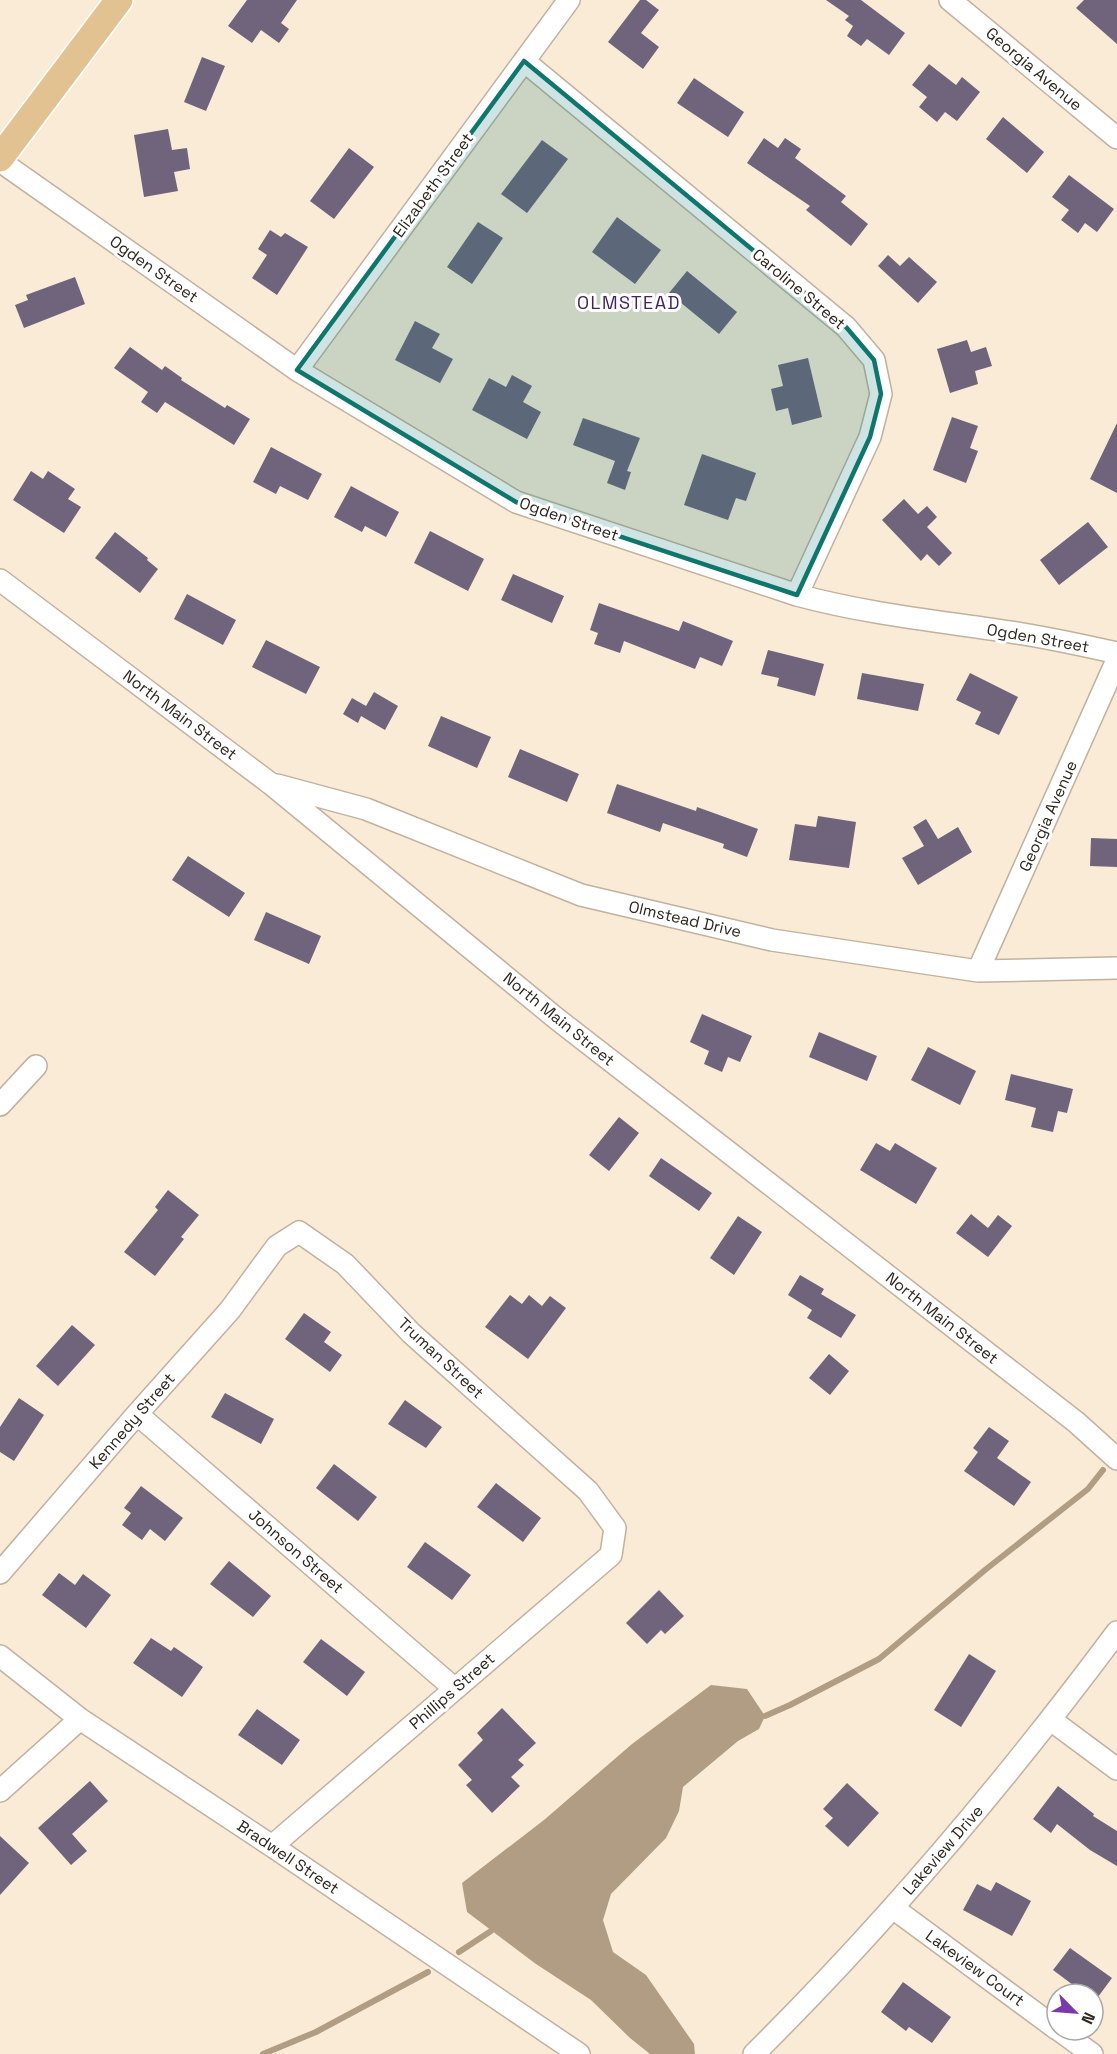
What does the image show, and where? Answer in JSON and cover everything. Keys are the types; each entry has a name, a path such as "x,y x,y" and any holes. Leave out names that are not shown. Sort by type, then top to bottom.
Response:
{"main road":[{"path":"0,160 119,0"}],"street":[{"name":"Elizabeth Street","path":"297,370 569,0"},
{"name":"Georgia Avenue","path":"950,0 1117,138"},
{"name":"Caroline Street","path":"524,62 846,327 874,360 881,394 870,437 797,595"},
{"name":"Ogden Street","path":"0,160 297,370 516,502 797,595 832,604 1025,634 1117,652"},
{"name":"North Main Street","path":"0,580 271,784 557,1019 1076,1422 1117,1459"},
{"name":"Georgia Avenue","path":"978,971 1117,660"},
{"name":"Olmstead Drive","path":"271,784 366,809 581,894 772,940 978,971 1117,968"},
{"path":"0,1105 36,1066"},
{"name":"Truman Street","path":"261,1267 277,1246 299,1232 345,1264 411,1333 588,1491 615,1528"},
{"name":"Kennedy Street","path":"0,1573 230,1310 261,1267"},
{"name":"Johnson Street","path":"137,1414 455,1689"},
{"name":"Phillips Street","path":"272,1846 611,1556 615,1528"},
{"name":"Lakeview Drive","path":"754,2054 893,1908 1051,1720 1117,1632"},
{"name":"Bradwell Street","path":"0,1656 80,1719 579,2054"},
{"path":"0,1791 80,1719"},
{"path":"1051,1720 1117,1769"},
{"name":"Lakeview Court","path":"893,1908 1045,2019"},
{"name":"Lakeview Court","path":"1076,2042 1092,2054"}],"highlighted area":[{"path":"524,61 846,327 874,360 881,394 870,437 797,595 516,502 297,370"}],"shaded area":[{"path":"711,1685 747,1689 765,1716 759,1729 738,1741 683,1787 679,1811 666,1838 611,1894 603,1920 613,1952 646,1975 694,2044 695,2054 650,2054 591,2000 536,1964 467,1912 462,1883 544,1820 632,1744"}],"building":[{"path":"247,0 297,0 281,23 289,29 279,43 261,30 252,43 228,26"},
{"path":"640,0 646,0 659,10 641,33 659,47 643,69 608,42"},
{"path":"826,0 861,0 905,33 889,55 867,39 861,46 847,36 853,26 845,20 849,16"},
{"path":"1084,0 1117,0 1117,44 1076,8"},
{"path":"202,57 225,66 206,111 184,102"},
{"path":"929,64 956,85 962,77 980,92 957,121 945,112 937,122 919,107 927,97 912,85"},
{"path":"694,78 744,112 728,137 677,103"},
{"path":"1003,117 1044,152 1027,173 986,139"},
{"path":"168,129 172,150 187,148 190,169 174,172 178,191 144,197 134,135"},
{"path":"764,138 778,148 785,138 801,149 795,158 846,196 841,202 868,224 851,246 806,210 810,206 747,163"},
{"path":"542,140 568,159 527,213 501,194"},
{"path":"349,148 374,167 334,219 310,201"},
{"path":"1069,175 1114,209 1097,232 1085,223 1078,233 1061,220 1069,210 1052,197"},
{"path":"617,217 661,250 635,284 592,252"},
{"path":"478,222 503,238 472,284 447,267"},
{"path":"270,230 281,237 285,233 308,247 277,295 252,278 267,255 258,249"},
{"path":"888,255 900,266 909,257 937,282 918,303 878,266"},
{"path":"687,271 737,312 719,334 669,293"},
{"path":"75,277 85,304 24,328 15,305 28,300 26,295"},
{"path":"415,321 440,334 432,348 453,359 440,383 395,360"},
{"path":"967,340 971,352 986,347 992,366 975,371 978,384 950,393 937,349"},
{"path":"130,347 162,370 165,366 182,378 181,380 225,408 227,405 250,419 234,445 165,402 157,413 141,402 148,392 114,368"},
{"path":"808,358 822,417 792,425 788,408 776,411 771,389 783,386 778,365"},
{"path":"512,375 532,386 523,402 541,412 527,439 472,410 489,378 506,387"},
{"path":"952,417 978,426 970,448 978,451 966,483 933,470"},
{"path":"583,418 640,438 627,471 631,472 625,490 607,483 615,461 573,445"},
{"path":"1117,423 1117,493 1090,479"},
{"path":"271,447 322,474 308,500 280,486 276,494 253,482"},
{"path":"702,454 756,473 746,501 736,498 728,520 684,505"},
{"path":"31,471 43,479 48,471 75,489 68,499 81,507 64,533 13,500"},
{"path":"351,486 399,512 386,537 365,526 362,532 334,517"},
{"path":"904,499 918,514 927,506 937,517 927,527 952,553 939,566 927,554 921,561 882,520"},
{"path":"1088,522 1108,547 1059,585 1040,560"},
{"path":"430,531 484,559 468,591 414,563"},
{"path":"115,532 148,558 147,560 158,569 140,593 95,558"},
{"path":"513,574 564,596 552,623 501,600"},
{"path":"187,594 236,620 223,645 174,619"},
{"path":"599,603 679,631 683,621 733,641 722,666 700,657 695,669 624,641 620,653 594,644 598,633 590,630"},
{"path":"266,640 320,667 306,694 252,667"},
{"path":"768,650 824,664 815,696 777,686 779,678 761,674"},
{"path":"862,673 924,684 918,711 857,699"},
{"path":"970,673 1018,697 999,735 975,724 981,712 956,700"},
{"path":"374,692 398,706 385,730 361,716 358,723 343,714 352,698 366,706"},
{"path":"441,716 491,737 477,768 428,746"},
{"path":"520,749 579,774 567,802 508,777"},
{"path":"617,784 696,811 697,807 758,829 747,857 723,848 724,844 663,823 660,832 607,813"},
{"path":"818,816 856,822 849,868 789,860 795,824 816,827"},
{"path":"926,819 938,839 958,827 972,852 918,885 902,858 924,846 913,827"},
{"path":"1091,838 1117,839 1117,867 1090,866"},
{"path":"188,856 245,893 229,917 172,880"},
{"path":"266,912 321,936 309,964 254,940"},
{"path":"702,1014 752,1036 740,1062 728,1057 722,1072 704,1064 709,1051 690,1042"},
{"path":"819,1032 877,1056 867,1081 809,1057"},
{"path":"928,1047 976,1071 960,1105 911,1080"},
{"path":"1011,1074 1073,1089 1067,1113 1058,1111 1053,1132 1031,1127 1036,1108 1005,1100"},
{"path":"619,1117 639,1133 609,1171 589,1155"},
{"path":"876,1143 890,1151 895,1143 937,1168 916,1204 860,1170"},
{"path":"661,1158 712,1193 699,1211 649,1176"},
{"path":"168,1190 199,1215 181,1237 184,1239 155,1276 124,1252 158,1210 155,1207"},
{"path":"971,1214 988,1228 998,1215 1012,1226 988,1257 956,1233"},
{"path":"738,1216 762,1232 734,1275 710,1258"},
{"path":"800,1275 824,1289 821,1294 856,1315 841,1338 807,1318 812,1310 788,1295"},
{"path":"510,1295 522,1304 529,1295 542,1306 550,1296 566,1308 528,1359 485,1327"},
{"path":"304,1313 331,1332 324,1342 342,1355 330,1372 285,1339"},
{"path":"72,1325 95,1345 58,1386 36,1366"},
{"path":"829,1354 849,1371 830,1395 809,1378"},
{"path":"225,1393 274,1419 261,1444 211,1417"},
{"path":"19,1398 44,1415 14,1461 0,1452 0,1427"},
{"path":"405,1400 442,1427 426,1448 388,1424"},
{"path":"989,1427 1009,1441 997,1458 1031,1482 1014,1506 964,1471 978,1452 973,1448"},
{"path":"334,1464 377,1497 358,1521 316,1488"},
{"path":"496,1483 541,1518 523,1542 477,1507"},
{"path":"141,1486 183,1518 165,1541 150,1529 142,1540 122,1525 131,1513 124,1508"},
{"path":"425,1542 471,1575 452,1600 407,1567"},
{"path":"229,1561 271,1596 253,1617 210,1584"},
{"path":"59,1573 75,1585 83,1574 111,1595 86,1628 42,1595"},
{"path":"659,1590 684,1616 665,1634 661,1630 647,1644 626,1623"},
{"path":"151,1638 171,1651 174,1647 203,1667 182,1697 133,1663"},
{"path":"321,1639 365,1672 347,1696 303,1662"},
{"path":"969,1654 996,1671 961,1727 934,1710"},
{"path":"502,1708 536,1743 518,1760 524,1765 511,1777 520,1786 492,1813 466,1785 472,1780 458,1765 483,1740 477,1733"},
{"path":"257,1709 300,1740 282,1765 238,1735"},
{"path":"90,1781 108,1801 72,1834 87,1851 71,1865 38,1828"},
{"path":"847,1783 879,1813 848,1847 825,1826 833,1818 823,1809"},
{"path":"1058,1786 1094,1814 1093,1816 1117,1831 1117,1866 1090,1850 1057,1824 1051,1833 1033,1819"},
{"path":"0,1836 29,1863 0,1895"},
{"path":"996,1882 1031,1901 1012,1936 963,1910 977,1884 991,1891"},
{"path":"1070,1948 1112,1978 1105,1987 1105,1982 1069,1982 1053,1970"},
{"path":"903,1982 951,2017 932,2043 909,2027 906,2031 881,2012"}],"waterway":[{"path":"765,1716 879,1659 985,1570 1088,1489 1103,1470"},
{"path":"459,1952 491,1931"},
{"path":"263,2054 316,2032 428,1972"}],"district":[{"name":"OLMSTEAD","path":"629,302"}]}
